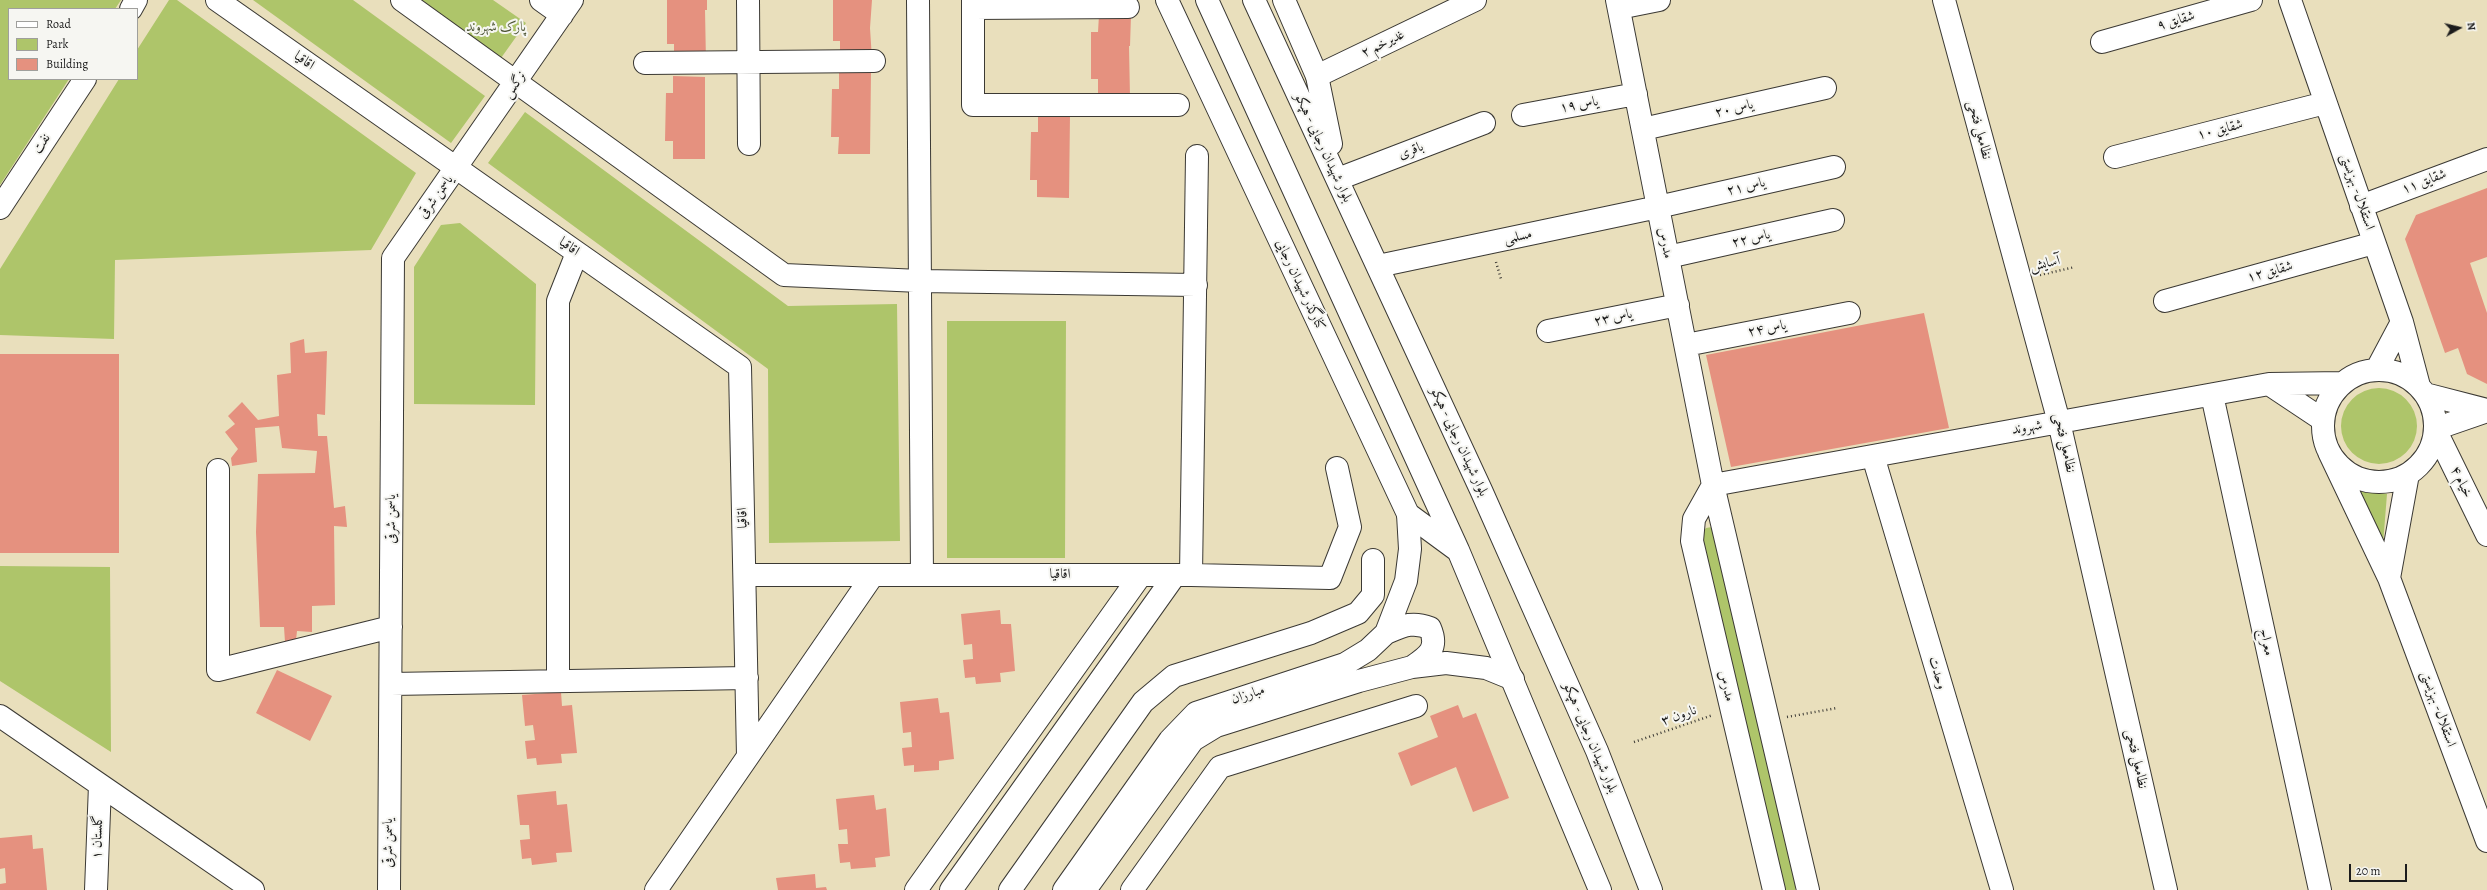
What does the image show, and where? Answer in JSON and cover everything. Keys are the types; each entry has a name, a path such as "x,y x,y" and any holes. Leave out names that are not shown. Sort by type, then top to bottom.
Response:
{"street":[{"name":"اقاقیا","path":"217,0 740,367 745,575 1140,576 1186,571 1332,571 1350,527 1337,468"},
{"path":"402,0 784,275 920,281 1196,285"},
{"path":"541,0 567,7"},
{"path":"748,0 749,144"},
{"path":"918,0 922,575"},
{"name":"کنارگذر شهیدان رجایی","path":"1167,0 1408,514 1458,550"},
{"path":"1207,0 1458,550 1600,890"},
{"name":"بلوار شهیدان رجایی - هپکو","path":"1254,0 1481,490 1597,751 1651,890"},
{"path":"1284,0 1317,76 1338,179"},
{"name":"غدیرخم ۲","path":"1317,76 1446,6 1475,0"},
{"path":"1618,4 1660,0"},
{"name":"نظامعلی فتحی","path":"1944,0 2059,422 2166,890"},
{"name":"شقایق ۹","path":"2102,42 2251,0"},
{"name":"استقلال- بهزیستی","path":"2290,0 2402,322 2422,390"},
{"path":"1128,7 973,4 973,105 1178,105"},
{"name":"مدرس","path":"1618,4 1713,485 1808,890"},
{"name":"نرگس","path":"457,169 517,83 567,7"},
{"path":"645,63 874,61"},
{"name":"نفت","path":"0,208 84,80"},
{"name":"یاس ۲۰","path":"1642,129 1825,88"},
{"name":"یاس ۱۹","path":"1522,115 1636,94"},
{"name":"شقایق ۱۰","path":"2115,157 2325,103"},
{"name":"باقری","path":"1338,179 1484,123"},
{"path":"951,890 1186,571 1196,285 1197,156"},
{"name":"شقایق ۱۱","path":"2362,206 2487,159"},
{"name":"یاس ۲۱","path":"1658,207 1834,167"},
{"name":"یاسمن شرقی","path":"389,890 393,258 457,169"},
{"name":"مسلمی","path":"1378,266 1658,207"},
{"name":"یاس ۲۲","path":"1668,258 1833,220"},
{"name":"شقایق ۱۲","path":"2166,301 2374,243"},
{"path":"558,681 558,301 577,253"},
{"name":"یاس ۲۳","path":"1548,331 1678,305"},
{"name":"یاس ۲۴","path":"1686,345 1849,313"},
{"path":"2377,369 2402,322"},
{"path":"2377,369 2392,371 2406,376 2422,390 2433,410 2435,429 2431,446 2422,462 2408,474 2391,481 2373,482 2356,476 2340,466 2329,452 2324,436 2323,420 2326,406 2333,393 2343,383 2359,373 2377,369"},
{"name":"شهروند","path":"1713,485 2269,384 2343,383"},
{"path":"2269,384 2323,420"},
{"path":"2422,390 2487,410"},
{"name":"معراج","path":"2212,395 2320,890"},
{"path":"2435,429 2487,410"},
{"name":"خیام ۴","path":"2435,429 2487,535"},
{"name":"استقلال- بهزیستی","path":"2329,452 2389,578 2487,840"},
{"name":"وحدت","path":"1873,456 2002,890"},
{"path":"218,470 218,670 391,627"},
{"path":"2389,578 2408,474"},
{"name":"مدرس","path":"1713,485 1694,519 1692,541 1774,890"},
{"name":"مبارزان","path":"1064,890 1170,740 1196,713 1344,664 1368,650 1386,633 1406,581 1410,549 1408,514"},
{"path":"1010,890 1143,702 1174,676 1311,633 1358,614 1373,595 1373,560"},
{"path":"745,575 748,756"},
{"path":"656,890 873,575"},
{"path":"916,890 1140,576"},
{"path":"1386,633 1403,626 1418,623 1430,628 1434,638 1432,648 1427,656 1412,667"},
{"name":"مبارزان","path":"1084,890 1193,740 1216,726 1360,681 1412,667 1446,663 1486,668 1513,679"},
{"path":"390,684 747,678"},
{"path":"1132,890 1220,767 1416,706"},
{"path":"0,716 247,888"},
{"name":"گلستان ۱","path":"96,890 100,785"}],"path":[{"name":"آسایش","path":"2020,280 2075,267"},
{"name":"نارون ۳","path":"1634,742 1731,707"},
{"path":"1779,718 1837,708"}],"green space":[{"path":"0,0 121,0 116,8 8,8 8,80 68,80 0,185"},
{"path":"169,0 177,0 416,173 371,250 115,260 114,339 0,335 0,269 118,80 138,80 138,48"},
{"path":"253,0 353,0 485,96 451,143"},
{"name":"پارک شهروند","path":"422,0 493,0 526,23 501,58"},
{"path":"525,112 788,306 897,304 900,541 769,543 768,369 488,163"},
{"path":"460,223 536,284 535,405 414,404 414,267 441,225"},
{"path":"947,321 1066,321 1065,558 947,558"},
{"path":"2379,388 2393,391 2406,399 2414,412 2417,426 2414,440 2406,453 2393,461 2379,464 2365,461 2352,453 2344,440 2341,426 2344,412 2352,399 2365,391"},
{"path":"2359,491 2387,494 2382,557"},
{"path":"1712,527 1796,886 1795,890 1781,890 1699,537 1706,528"},
{"path":"0,566 110,567 111,752 0,681"}],"building":[{"path":"667,0 707,0 707,10 705,10 706,62 674,61 674,44 667,44"},
{"path":"833,0 872,0 870,28 872,59 840,58 840,41 833,41"},
{"path":"1099,15 1131,15 1129,46 1130,97 1098,97 1098,79 1091,79 1091,32 1098,32"},
{"path":"839,72 871,72 870,154 838,154 839,137 831,137 832,89 839,89"},
{"path":"673,76 705,77 705,159 673,159 673,141 665,141 666,93 673,93"},
{"path":"1038,115 1070,115 1069,198 1037,197 1037,180 1030,180 1031,132 1038,132"},
{"path":"2487,188 2487,257 2470,263 2487,313 2487,384 2467,374 2458,348 2445,353 2405,239 2416,215"},
{"path":"1924,313 1949,428 1731,467 1706,355"},
{"path":"304,339 305,353 327,351 325,415 317,414 318,436 327,436 334,508 345,506 347,527 334,526 335,605 312,606 312,632 297,631 296,640 285,642 284,627 260,627 256,532 258,474 315,473 317,451 282,448 279,426 255,428 257,462 232,466 231,458 238,449 225,432 235,424 228,416 242,402 258,420 279,416 277,375 291,373 290,343"},
{"path":"0,354 119,354 119,553 0,553"},
{"path":"1000,610 1001,624 1011,624 1015,671 1000,673 1001,682 976,684 975,677 965,678 963,660 973,659 972,644 964,645 961,614"},
{"path":"277,670 332,696 310,741 256,713"},
{"path":"561,692 562,706 572,705 577,753 561,754 562,763 537,765 536,758 527,759 525,741 535,740 533,725 525,726 522,695"},
{"path":"938,698 940,713 949,712 954,759 939,761 939,770 914,772 914,765 904,766 902,748 912,747 911,732 903,733 900,702"},
{"path":"1458,705 1463,718 1476,713 1509,798 1473,812 1456,767 1411,786 1398,753 1438,737 1430,716"},
{"path":"556,791 557,805 567,804 572,852 556,853 557,862 532,865 531,858 522,859 520,840 530,839 529,825 520,825 517,795"},
{"path":"874,795 876,810 886,808 890,856 875,858 876,867 851,869 850,862 840,863 838,844 848,844 847,829 839,830 836,799"},
{"path":"32,835 33,849 43,848 47,890 0,890 0,884 6,883 5,868 0,869 0,838"},
{"path":"815,874 816,888 826,887 827,890 778,890 776,878"}]}
